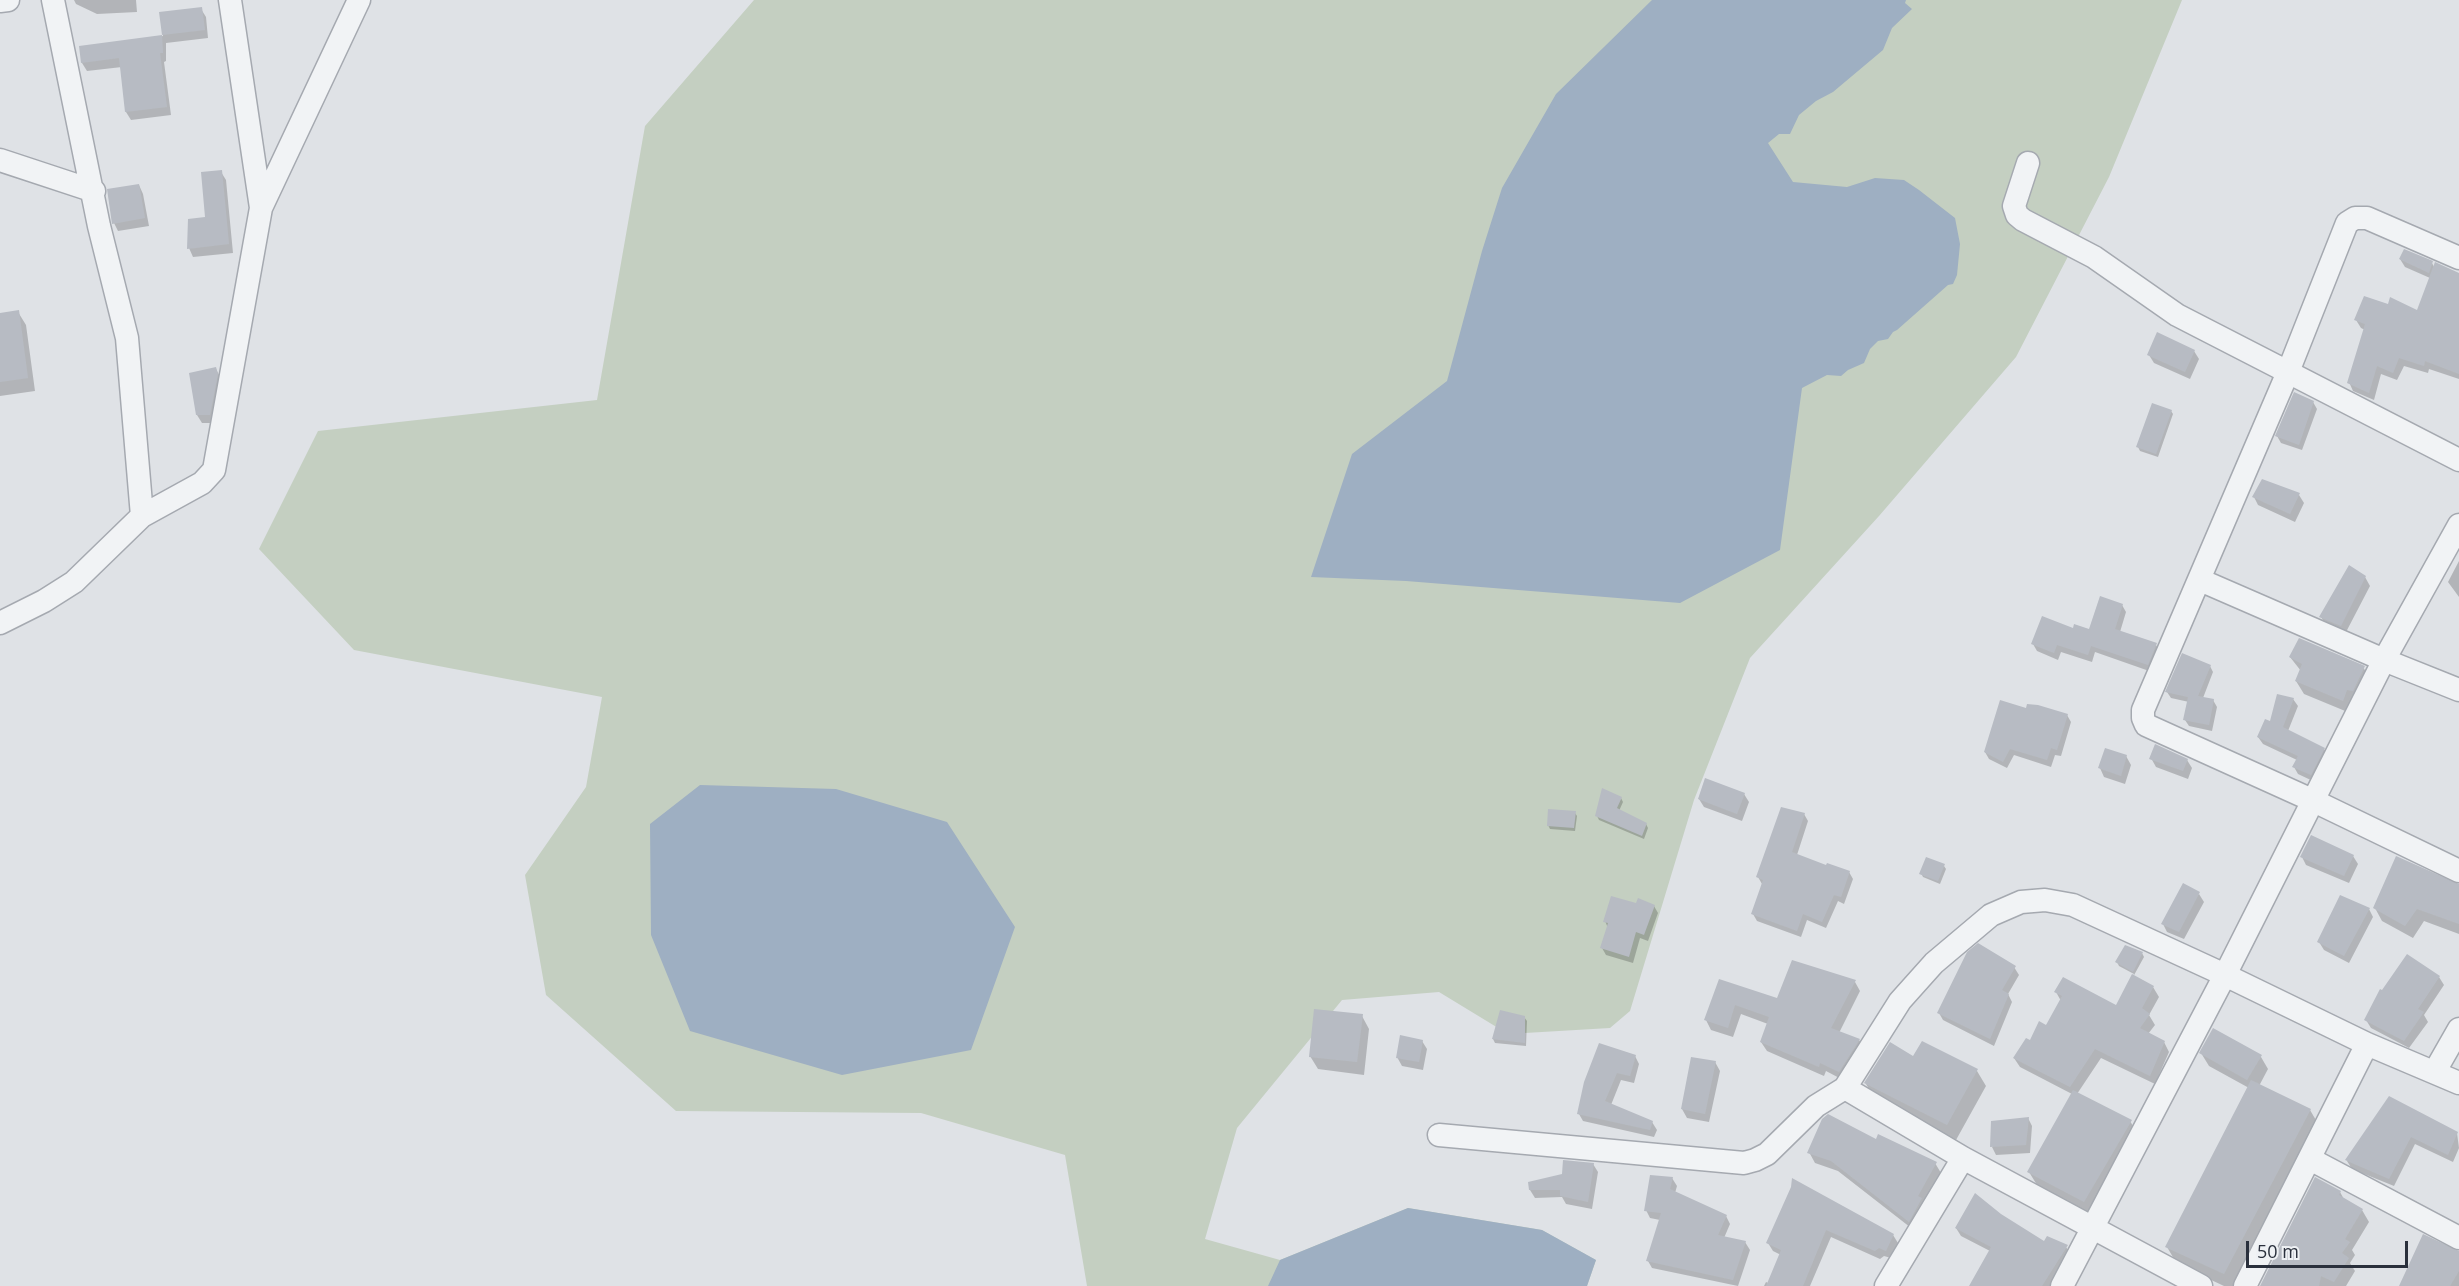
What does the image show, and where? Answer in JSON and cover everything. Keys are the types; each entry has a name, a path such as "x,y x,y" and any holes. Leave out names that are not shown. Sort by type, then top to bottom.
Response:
{"street":[{"path":"0,1 8,0"},
{"path":"53,0 94,191 101,236 127,338 142,516"},
{"path":"230,0 261,208"},
{"path":"0,623 44,601 74,582 142,516 202,483 214,470 261,208 359,0"},
{"path":"0,160 94,191"},
{"path":"2028,163 2014,206 2017,215 2023,220 2094,257 2177,315 2459,460"},
{"path":"2459,258 2367,218 2355,218 2347,223 2288,372 2143,710 2146,725 2314,801 2459,871"},
{"path":"2062,1286 2225,975 2384,660 2459,525"},
{"path":"2200,580 2459,690"},
{"path":"1439,1135 1744,1163 1755,1160 1767,1154 1816,1106 1845,1088 1900,1000 1934,963 1991,915 2021,902 2045,900 2073,905 2367,1044 2459,1083"},
{"path":"2435,1071 2459,1029"},
{"path":"2245,1286 2367,1044"},
{"path":"1845,1088 1963,1158 2093,1230 2201,1286"},
{"path":"1886,1286 1963,1158"},
{"path":"2310,1159 2459,1238"}],"green space":[{"path":"754,0 2182,0 2109,177 2016,357 1879,516 1750,658 1694,800 1630,1011 1610,1028 1508,1034 1439,992 1342,1000 1237,1128 1205,1239 1280,1260 1408,1208 1542,1230 1596,1260 1587,1286 1087,1286 1065,1155 921,1113 676,1111 546,995 525,875 586,787 602,697 354,650 259,549 318,431 597,400 645,126"}],"water":[{"path":"1652,0 1906,0 1905,3 1912,9 1892,28 1883,50 1833,92 1816,101 1799,115 1790,134 1779,134 1768,143 1793,182 1847,187 1875,178 1904,180 1919,190 1955,218 1960,244 1957,275 1953,284 1948,285 1893,332 1888,339 1878,341 1870,349 1864,363 1841,376 1827,375 1802,388 1780,550 1680,603 1406,581 1311,577 1352,454 1447,381 1482,251 1502,188 1556,94"},
{"path":"700,785 836,789 947,822 1015,927 971,1050 842,1075 690,1031 651,935 650,824"},
{"path":"1408,1208 1542,1230 1596,1260 1587,1286 1268,1286 1280,1260"}],"building":[{"path":"202,7 205,30 162,35 159,12"},
{"path":"162,35 163,53 160,53 167,107 125,112 119,58 81,63 79,46"},
{"path":"222,170 229,244 187,249 188,219 205,217 201,172"},
{"path":"139,184 145,218 112,224 107,189"},
{"path":"2404,249 2433,261 2429,273 2399,259"},
{"path":"2435,262 2459,273 2459,374 2425,361 2424,366 2399,358 2393,373 2377,366 2369,393 2347,383 2365,324 2354,320 2364,296 2388,304 2390,297 2417,310"},
{"path":"19,310 28,378 0,382 0,313"},
{"path":"2157,332 2195,350 2185,372 2147,355"},
{"path":"216,367 218,374 210,415 196,415 189,373"},
{"path":"2294,392 2314,401 2299,445 2275,436"},
{"path":"2152,403 2172,410 2156,454 2136,447"},
{"path":"2262,479 2300,493 2290,514 2252,497"},
{"path":"2349,565 2366,576 2341,626 2319,617"},
{"path":"2100,596 2123,604 2115,629 2157,643 2148,665 2091,646 2088,655 2057,645 2054,653 2031,644 2042,616 2073,628 2074,624 2089,629"},
{"path":"2299,638 2365,666 2353,691 2347,690 2343,701 2295,681 2302,664 2289,657"},
{"path":"2182,653 2211,665 2198,696 2214,699 2209,725 2183,720 2188,697 2165,692"},
{"path":"2277,694 2294,698 2283,727 2325,748 2311,775 2292,767 2298,756 2257,737 2265,719 2270,721"},
{"path":"2000,700 2026,708 2027,704 2038,705 2068,714 2057,750 2051,748 2047,760 2010,749 2003,762 1984,752"},
{"path":"2155,744 2188,759 2183,771 2149,759"},
{"path":"2105,748 2127,755 2121,776 2098,768"},
{"path":"1705,778 1745,793 1737,814 1698,799"},
{"path":"1602,788 1622,797 1617,808 1647,823 1642,836 1595,816"},
{"path":"1781,807 1805,813 1792,852 1850,871 1841,897 1834,895 1822,922 1803,914 1797,931 1751,914 1763,880 1756,877"},
{"path":"1548,809 1576,811 1574,828 1547,826"},
{"path":"2311,835 2354,855 2344,876 2300,857"},
{"path":"2396,856 2459,884 2459,924 2417,909 2405,926 2373,908"},
{"path":"1926,857 1945,864 1938,881 1919,874"},
{"path":"2183,883 2200,892 2179,932 2161,924"},
{"path":"2340,895 2370,908 2344,956 2317,942"},
{"path":"1611,896 1636,903 1638,898 1655,905 1644,935 1636,932 1629,957 1600,948 1608,923 1603,922"},
{"path":"1978,943 2016,966 2002,990 2009,994 1990,1039 1937,1013 1967,952"},
{"path":"2125,945 2143,952 2133,972 2115,962"},
{"path":"2407,954 2440,976 2418,1009 2424,1012 2404,1041 2364,1020 2380,989 2382,990"},
{"path":"1792,960 1856,980 1831,1028 1860,1039 1839,1072 1820,1063 1819,1067 1760,1042 1769,1017 1735,1005 1728,1028 1704,1020 1719,979 1777,998"},
{"path":"2132,974 2154,986 2142,1008 2150,1014 2140,1028 2165,1041 2150,1076 2095,1049 2070,1087 2013,1058 2026,1038 2030,1040 2039,1021 2046,1025 2062,996 2054,992 2063,977 2116,1005"},
{"path":"1314,1009 1363,1014 1357,1062 1309,1057"},
{"path":"1500,1010 1525,1016 1525,1043 1492,1039"},
{"path":"2213,1028 2262,1055 2247,1080 2199,1053"},
{"path":"1400,1035 1423,1040 1419,1062 1396,1058"},
{"path":"1922,1041 1978,1069 1947,1125 1864,1083 1890,1042 1913,1056"},
{"path":"1599,1043 1636,1055 1630,1076 1617,1073 1605,1101 1653,1121 1650,1130 1577,1114 1584,1082"},
{"path":"1691,1057 1716,1061 1705,1114 1681,1109"},
{"path":"2251,1080 2311,1109 2224,1274 2165,1247"},
{"path":"2073,1090 2132,1120 2084,1202 2027,1172"},
{"path":"2389,1096 2458,1132 2448,1155 2411,1137 2389,1179 2345,1160"},
{"path":"1828,1114 1876,1139 1878,1134 1937,1162 1918,1196 1922,1198 1909,1222 1831,1161 1807,1153 1822,1119"},
{"path":"2029,1117 2026,1145 1990,1147 1991,1121"},
{"path":"1563,1160 1594,1163 1588,1202 1560,1196 1560,1190 1529,1190 1528,1182 1562,1174"},
{"path":"1650,1175 1673,1177 1670,1189 1727,1215 1718,1235 1746,1241 1733,1280 1646,1261 1661,1213 1644,1211"},
{"path":"2315,1177 2341,1191 2339,1195 2363,1209 2345,1239 2350,1242 2342,1253 2349,1258 2334,1282 2321,1276 2319,1286 2260,1286"},
{"path":"1792,1178 1894,1234 1886,1251 1879,1248 1875,1251 1826,1230 1803,1286 1766,1286 1781,1250 1766,1243 1791,1187"},
{"path":"1975,1193 2001,1214 2044,1241 2047,1236 2068,1245 2042,1286 1969,1286 1991,1247 1955,1228"},
{"path":"2423,1234 2459,1251 2459,1271 2450,1286 2399,1286"}]}
